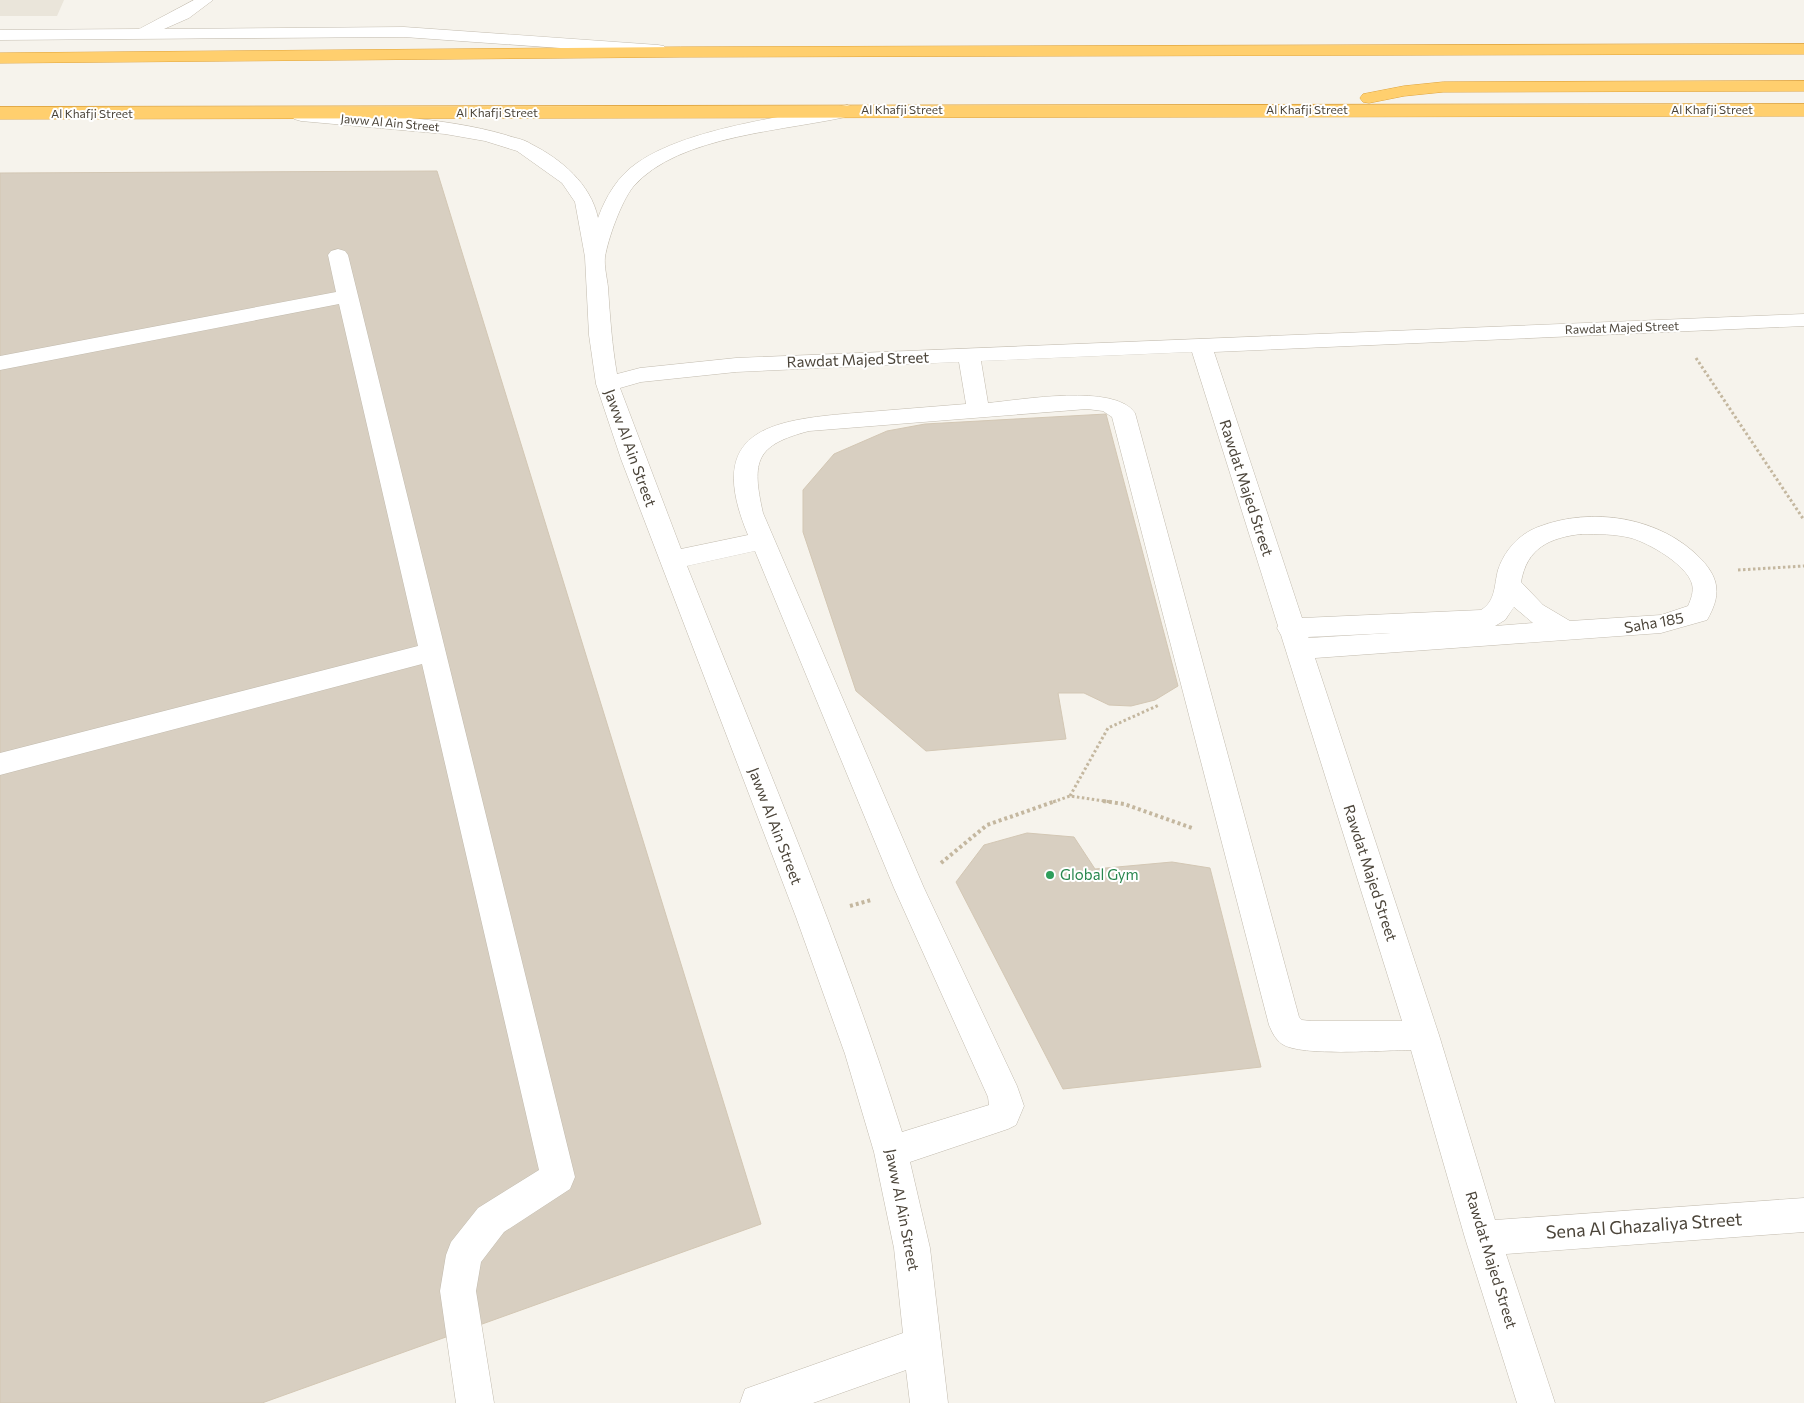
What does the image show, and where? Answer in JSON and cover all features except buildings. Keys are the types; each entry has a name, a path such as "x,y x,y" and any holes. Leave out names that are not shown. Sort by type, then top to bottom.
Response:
{"highway":[{"path":"0,58 680,52 1804,49"},
{"path":"1335,110 1367,99 1404,91 1443,87 1804,86"},
{"name":"Al Khafji Street","path":"0,113 294,114 847,110 1804,110"}],"street":[{"path":"128,36 212,8 242,34"},
{"path":"0,35 128,36 404,32 680,52"},
{"name":"Jaww Al Ain Street","path":"595,257 614,202 628,180 649,165 677,151 719,135 847,110"},
{"name":"Jaww Al Ain Street","path":"294,114 445,128 488,136 524,147 569,179 585,202 595,257 600,335 607,384 672,560 811,918 861,1054 891,1152 912,1248 929,1403"},
{"path":"338,256 431,652 558,1177 491,1220 464,1255 458,1292 475,1403"},
{"path":"0,364 348,296"},
{"name":"Rawdat Majed Street","path":"607,384 640,375 717,366 1804,320"},
{"name":"Rawdat Majed Street","path":"1201,345 1423,1035 1483,1238 1536,1403"},
{"path":"969,355 978,410"},
{"path":"891,1152 996,1118 1004,1114 1007,1106 1005,1097 909,888 750,513 745,489 748,460 765,437 810,424 1087,402 1108,404 1123,413 1284,1025 1294,1034 1332,1037 1423,1035"},
{"path":"1294,638 1486,619 1498,614 1505,606 1509,571 1520,551 1535,537 1582,525 1614,526 1649,535 1681,553 1700,572"},
{"path":"672,560 762,541"},
{"name":"Saha 185","path":"1294,638 1568,632 1661,624 1698,614 1706,600 1705,586 1700,572"},
{"path":"1508,584 1534,612 1568,632"},
{"path":"0,764 431,652"},
{"name":"Sena Al Ghazaliya Street","path":"1483,1238 1804,1215"},
{"path":"759,1403 923,1345"}],"path":[{"path":"1675,326 1804,520"},
{"path":"1700,572 1804,566"},
{"path":"1070,796 1108,728 1155,706 1197,697"},
{"path":"811,918 909,888 987,825 1070,796 1124,804 1236,844"}],"shaded area":[{"path":"0,0 64,0 57,16 0,16"}],"place":[{"name":"Global Gym","path":"1050,875"}]}
